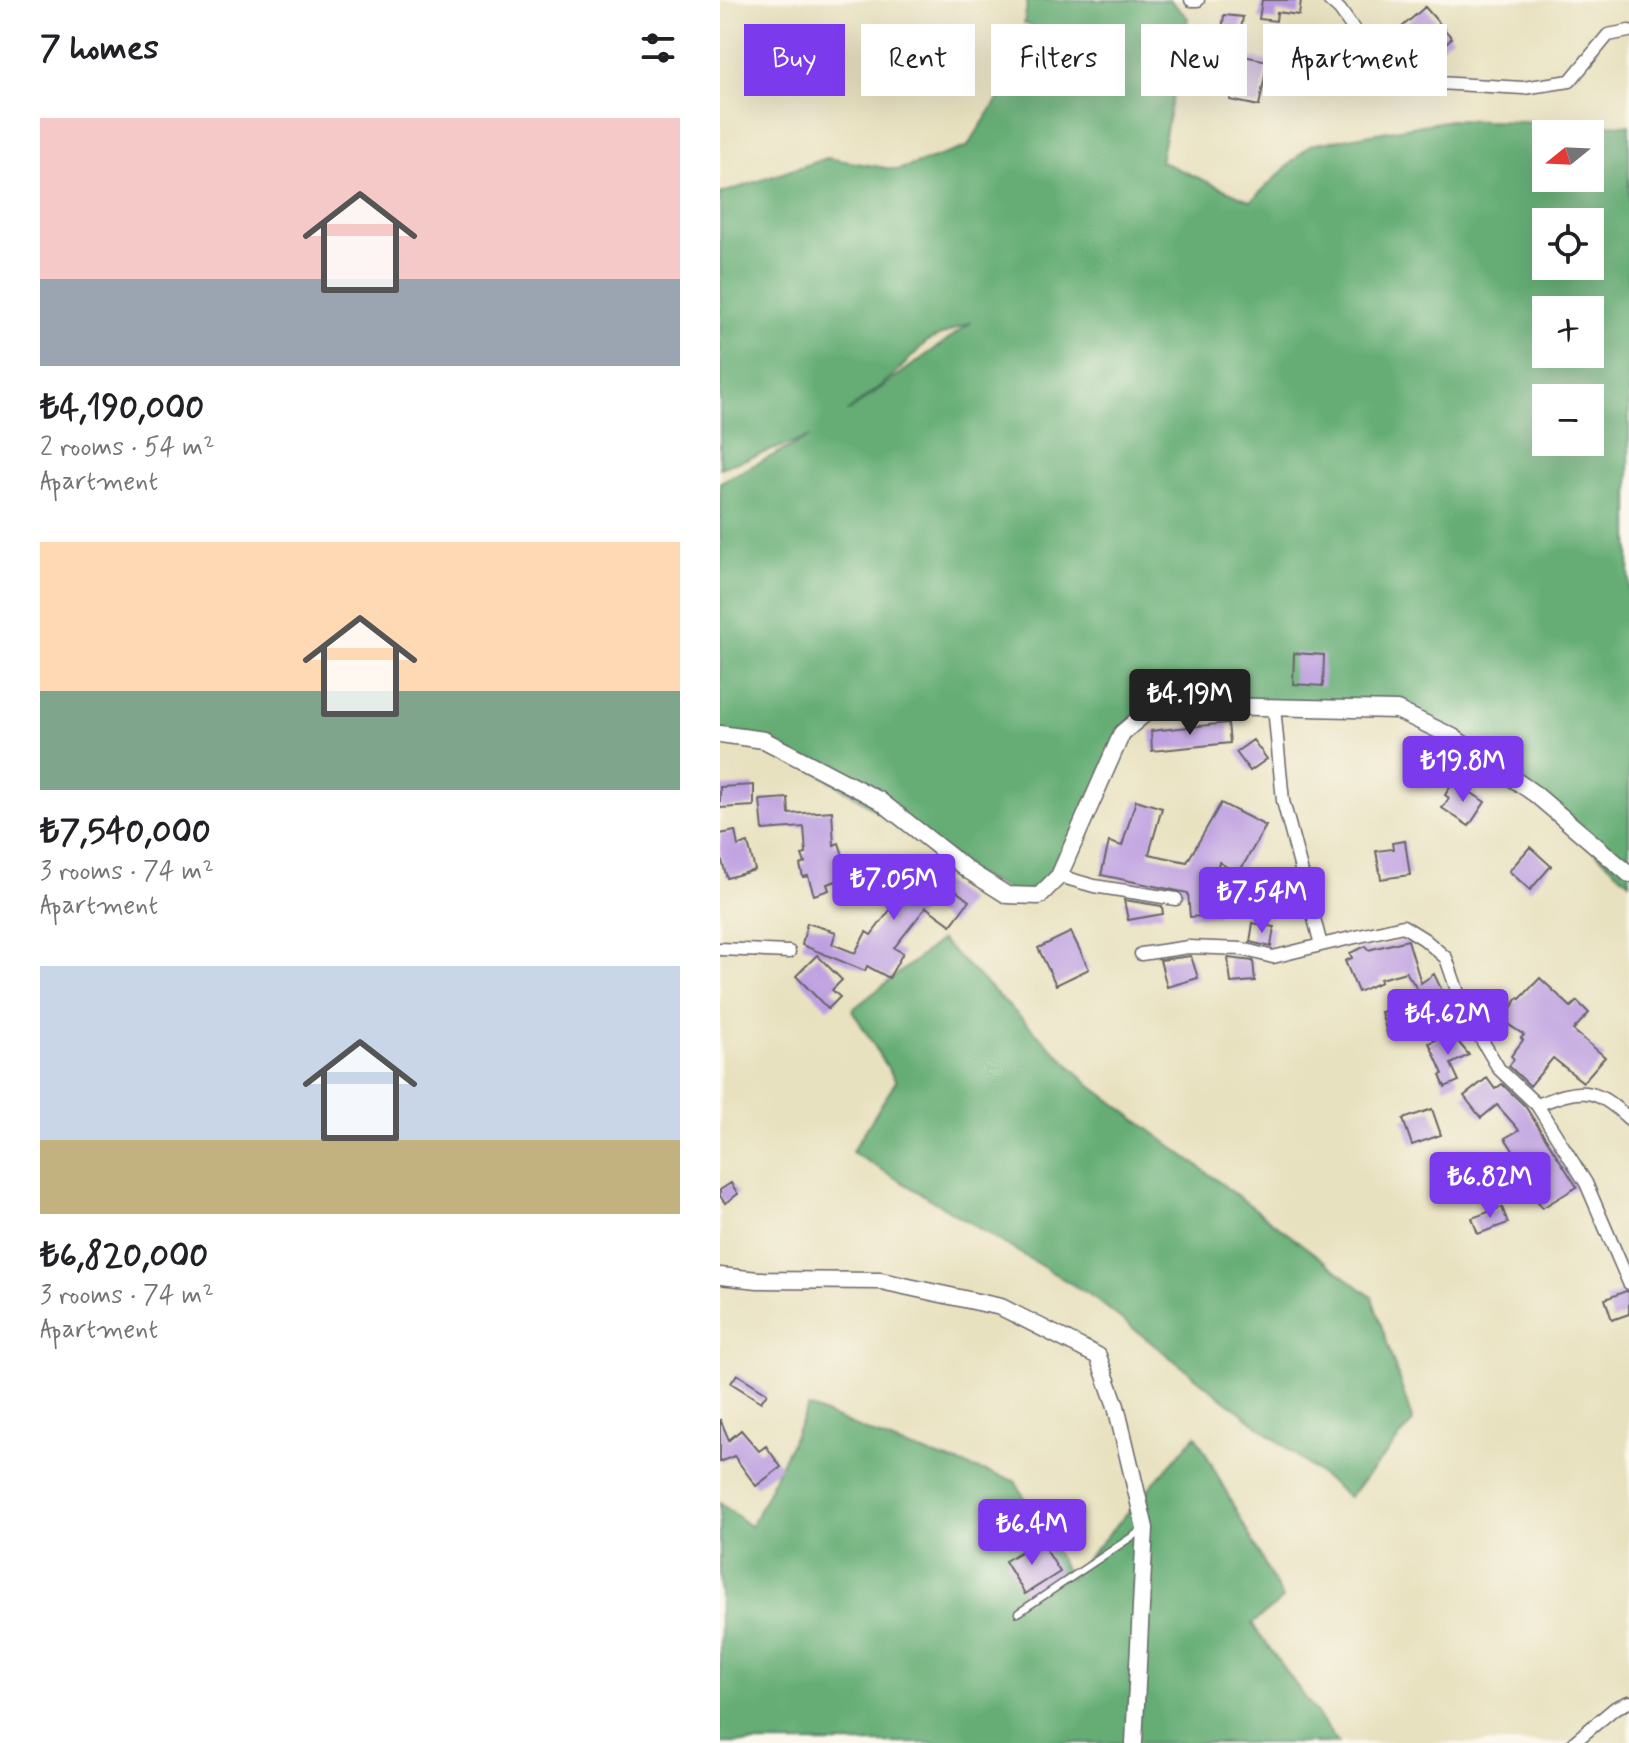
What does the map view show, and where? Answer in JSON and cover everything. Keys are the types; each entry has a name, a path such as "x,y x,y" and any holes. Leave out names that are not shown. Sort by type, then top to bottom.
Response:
{"street":[{"path":"1191,0 1198,0"},
{"path":"1329,0 1340,10 1378,64 1421,82 1523,88 1570,81 1608,35 1629,31"},
{"path":"720,734 764,740 879,800 969,871 1007,895 1039,896 1059,876 1122,733 1148,711 1174,705 1397,710 1453,737 1535,794 1629,874"},
{"path":"1274,707 1283,801 1321,945"},
{"path":"1059,876 1094,886 1176,899"},
{"path":"1141,954 1189,947 1242,949 1273,957 1403,926 1424,939 1446,958 1464,1010 1499,1069 1537,1105 1586,1183 1629,1283"},
{"path":"720,949 789,952"},
{"path":"1537,1105 1571,1091 1591,1093 1614,1105 1629,1119"},
{"path":"720,1276 758,1280 881,1281 1001,1307 1098,1356 1116,1406 1145,1528 1134,1743"},
{"path":"1573,1743 1615,1708 1629,1702"}],"lane":[{"path":"1018,1613 1145,1528"}],"green space":[{"path":"1028,0 1170,0 1188,18 1187,24 1141,24 1141,96 1173,96 1160,161 1251,201 1310,145 1450,120 1532,122 1532,192 1604,192 1604,124 1629,125 1629,882 1516,781 1397,710 1174,705 1122,733 1059,876 1020,896 969,871 790,754 720,734 720,482 810,437 720,468 720,194 827,158 898,170 967,147 1000,96 1125,96 1125,24 1026,24","holes":["972,322 848,411 893,376 927,341"]},
{"path":"941,940 1089,1084 1372,1297 1413,1422 1349,1497 1093,1297 852,1152 896,1081 852,1010"},
{"path":"808,1407 898,1444 1015,1481 1070,1578 1196,1435 1283,1599 1252,1624 1338,1743 720,1743 720,1503 751,1527"}],"building":[{"path":"1262,0 1301,0 1299,15 1277,12 1276,21 1259,19"},
{"path":"1425,7 1440,24 1405,24"},
{"path":"1224,15 1243,17 1242,24 1223,24"},
{"path":"1247,57 1263,60 1259,106 1230,100 1231,96 1247,96"},
{"path":"1294,653 1324,655 1323,686 1293,684"},
{"path":"1228,723 1230,743 1152,751 1151,731"},
{"path":"1253,740 1267,759 1250,771 1236,752"},
{"path":"1454,781 1485,802 1469,826 1442,808 1449,798 1445,795"},
{"path":"754,785 754,806 720,808 720,787"},
{"path":"788,798 789,814 832,811 834,845 839,843 850,877 827,884 829,890 814,895 808,876 803,877 800,865 805,863 802,855 806,854 804,827 763,830 760,800"},
{"path":"1136,800 1162,808 1149,854 1187,862 1221,803 1266,826 1238,874 1219,862 1208,897 1216,896 1218,915 1190,917 1188,893 1101,875 1109,842 1122,846"},
{"path":"735,831 738,846 748,843 755,870 727,878 720,854 720,834"},
{"path":"1405,841 1410,875 1381,879 1376,851 1393,849 1392,843"},
{"path":"1530,847 1551,866 1530,890 1509,871"},
{"path":"922,859 969,901 951,925 926,907 894,948 903,953 889,978 867,966 865,971 802,945 807,923 836,932 832,944 855,953 866,932 871,935 896,902 888,896 897,884 901,887"},
{"path":"1124,900 1162,906 1163,914 1128,920"},
{"path":"1253,923 1274,927 1271,947 1250,942"},
{"path":"1071,932 1089,969 1056,985 1038,948"},
{"path":"1408,940 1421,983 1434,974 1448,1003 1433,1013 1406,972 1380,979 1381,982 1358,992 1345,961 1352,958 1350,953 1366,946 1368,950"},
{"path":"817,955 842,980 832,990 840,997 828,1009 796,976"},
{"path":"1191,956 1198,978 1167,987 1160,960"},
{"path":"1228,958 1253,961 1255,981 1231,983"},
{"path":"1540,978 1571,1007 1577,1001 1589,1013 1573,1030 1605,1057 1583,1082 1553,1058 1530,1086 1509,1066 1514,1059 1511,1056 1524,1035 1500,1019 1491,1027 1473,1008 1490,991 1509,1011"},
{"path":"1398,1007 1405,1032 1388,1037 1381,1012"},
{"path":"1451,1033 1469,1055 1451,1064 1459,1081 1445,1087 1440,1075 1443,1074 1429,1043"},
{"path":"1487,1078 1495,1089 1502,1084 1525,1106 1577,1187 1542,1208 1523,1177 1528,1174 1505,1138 1519,1130 1497,1105 1481,1118 1464,1096"},
{"path":"1432,1109 1441,1135 1412,1145 1403,1119"},
{"path":"731,1183 738,1194 725,1203 720,1190"},
{"path":"1502,1207 1508,1223 1478,1234 1472,1218"},
{"path":"1629,1292 1629,1314 1612,1320 1605,1299"},
{"path":"737,1374 767,1393 761,1402 731,1383"},
{"path":"720,1419 729,1440 741,1430 759,1451 766,1446 781,1467 756,1486 734,1456 720,1462"},
{"path":"1040,1540 1060,1572 1025,1594 1005,1561"}]}
